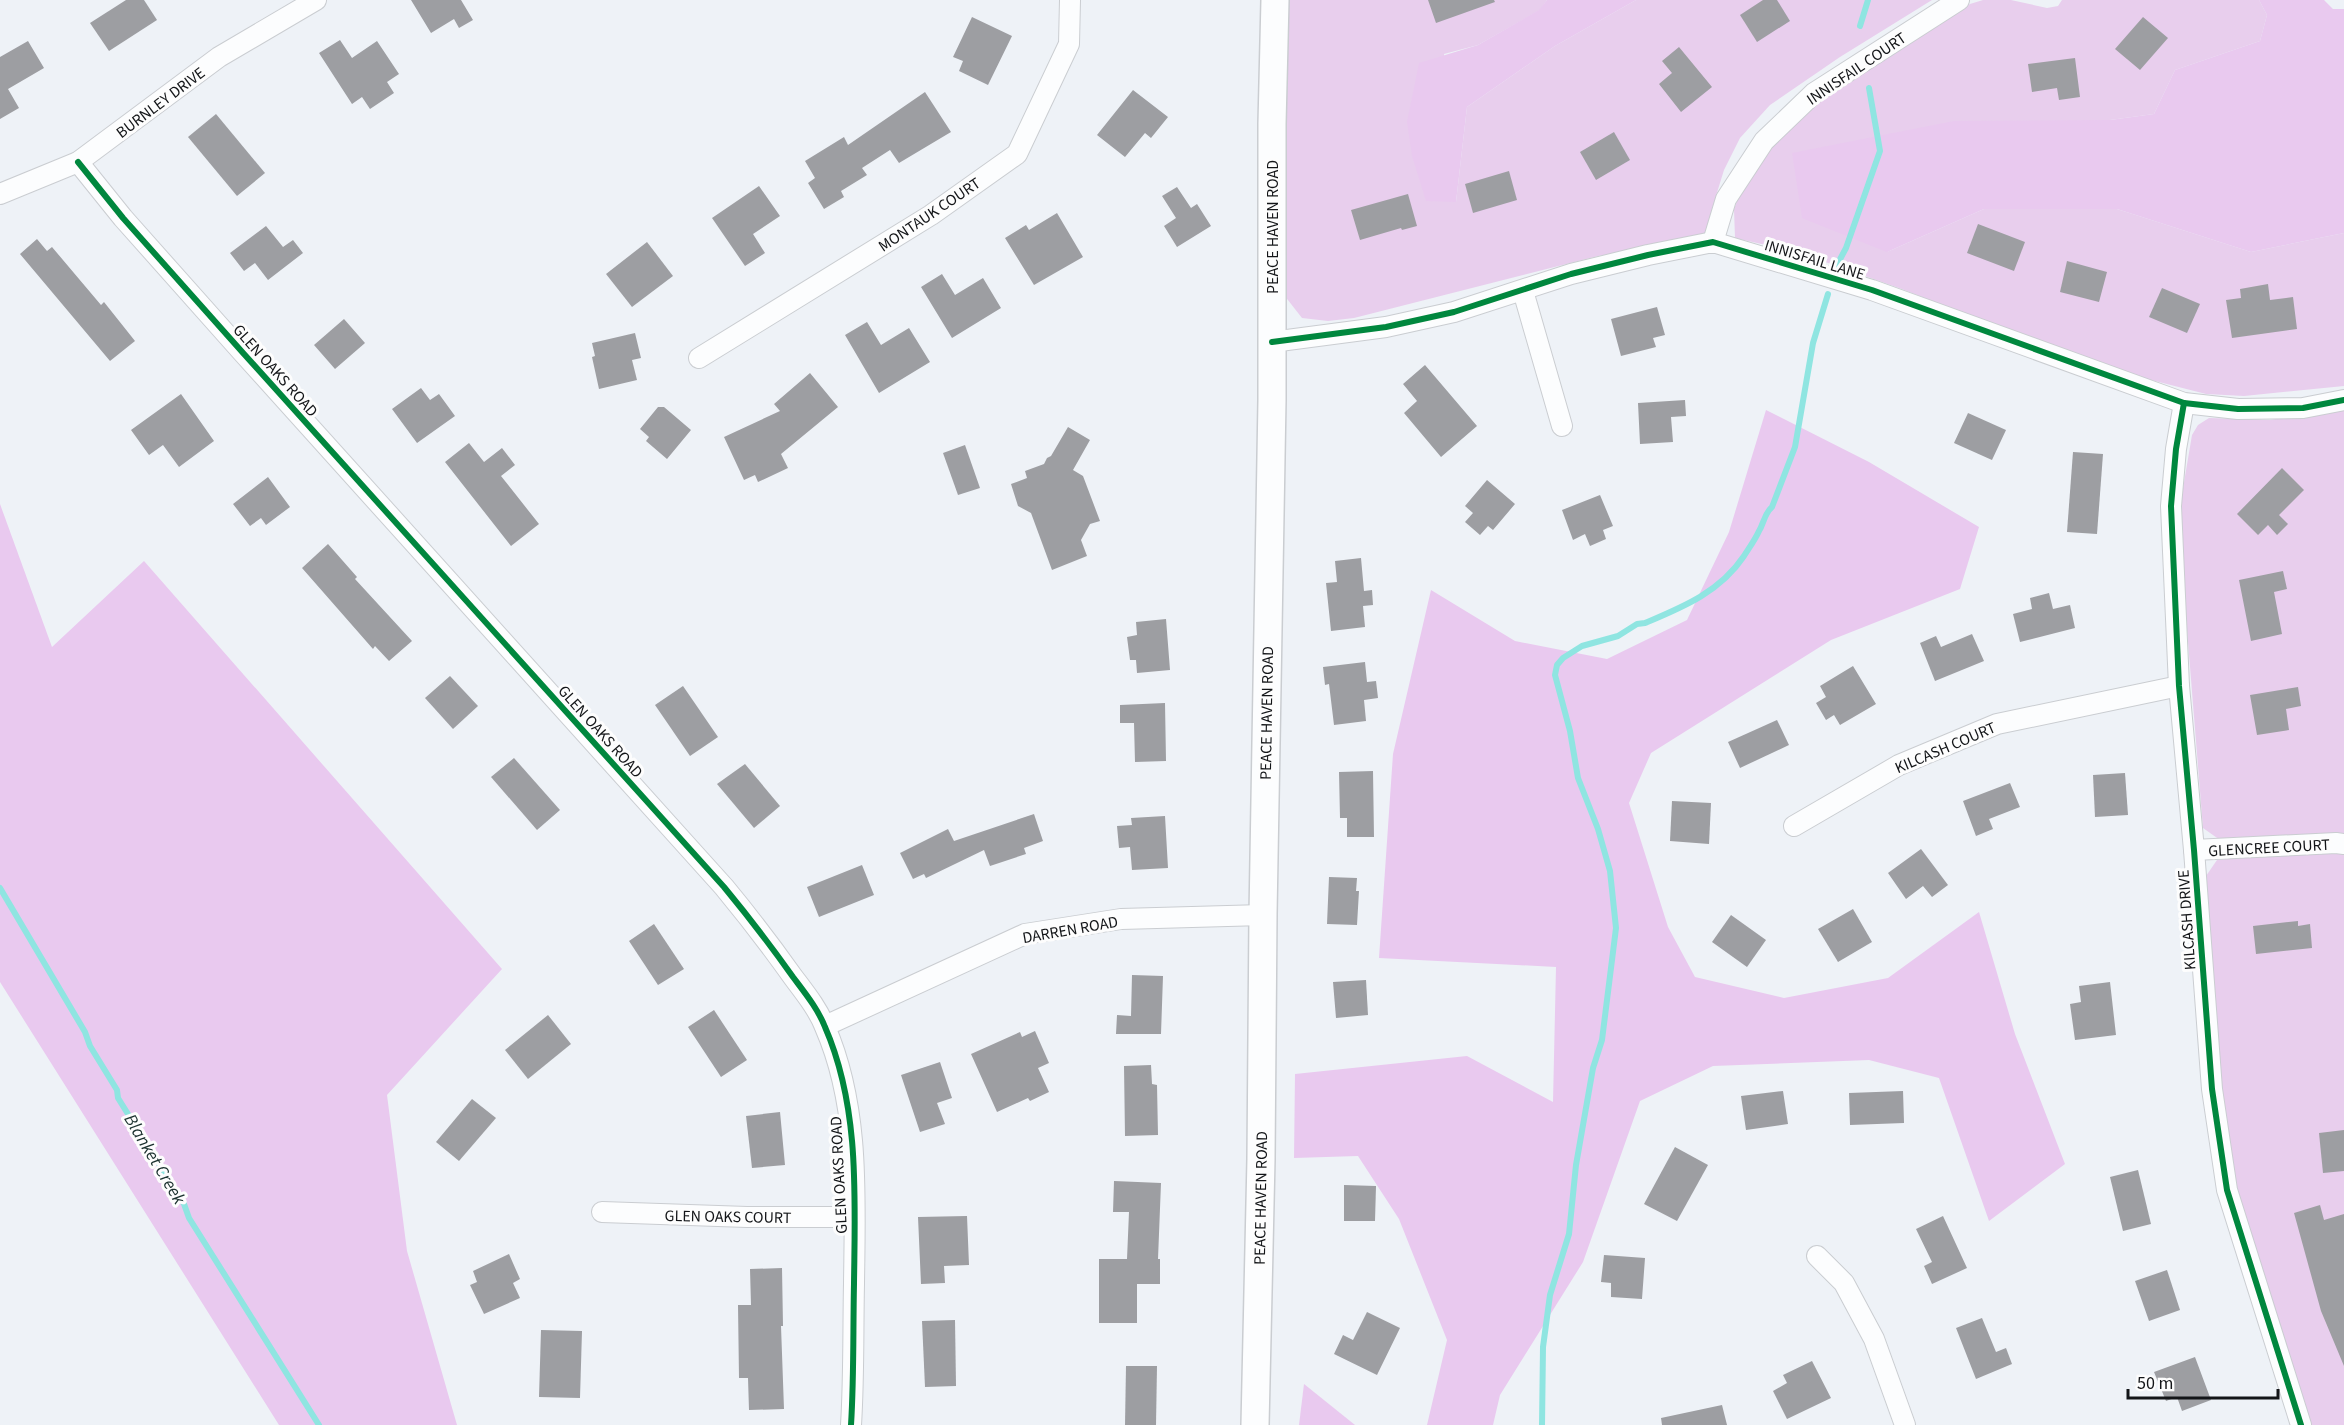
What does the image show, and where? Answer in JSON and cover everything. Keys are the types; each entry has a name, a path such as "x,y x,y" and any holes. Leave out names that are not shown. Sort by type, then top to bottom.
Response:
{"main road":[{"name":"PEACE HAVEN ROAD","path":"1255,1425 1261,1159 1275,0"}],"street":[{"name":"BURNLEY DRIVE","path":"0,194 78,162 219,57 316,0"},
{"name":"MONTAUK COURT","path":"699,358 931,215 1017,154 1069,44 1070,0"},
{"name":"INNISFAIL COURT","path":"1713,242 1726,199 1764,141 1814,93 1959,0"},
{"name":"GLEN OAKS ROAD","path":"78,162 116,210 252,363 724,887 761,931 808,997 825,1026 841,1075 849,1113 853,1158 854,1218 851,1425"},
{"name":"INNISFAIL LANE","path":"1272,342 1386,327 1454,312 1582,271 1713,242 1872,290 2184,403 2238,409 2303,408 2344,400"},
{"path":"1523,291 1562,426"},
{"name":"KILCASH DRIVE","path":"2184,403 2176,449 2171,506 2179,686 2212,1089 2227,1190 2301,1425"},
{"name":"KILCASH COURT","path":"1794,826 1899,765 1997,724 2179,686"},
{"name":"GLENCREE COURT","path":"2194,850 2344,844"},
{"name":"DARREN ROAD","path":"825,1026 1025,934 1121,919 1263,915"},
{"name":"GLEN OAKS COURT","path":"603,1212 854,1218"},
{"path":"1817,1256 1844,1283 1874,1339 1905,1425"}],"shaded area":[{"path":"1287,0 1547,0 1540,10 1478,45 1444,54 1456,202 1467,107 1555,46 1636,0 1932,0 1840,57 1770,105 1740,138 1724,170 1711,212 1711,225 1701,238 1598,256 1354,318 1328,321 1302,318 1284,295"},
{"path":"1547,0 1636,0 1555,46 1467,107 1456,202 1426,201 1412,156 1407,122 1419,63 1478,45 1539,10"},
{"path":"1983,0 2011,0 2047,8 2058,6 2062,0 2259,0 2267,15 2260,41 2175,70 2154,114 2110,120 1887,252 1984,209 2117,209 2251,252 2344,233 2344,386 2244,396 2206,394 2112,370 1899,288 1797,252 1735,238 1734,209 1747,176 1800,112 1970,4"},
{"path":"2259,0 2324,0 2333,9 2344,9 2344,233 2251,252 2117,209 1984,209 1887,252 1802,218 1792,153 1954,121 2110,120 2154,114 2175,70 2260,41 2267,15"},
{"path":"2344,407 2344,833 2220,840 2203,828 2181,555 2181,500 2192,435 2198,425 2209,418 2270,420"},
{"path":"1766,410 1869,462 1979,527 1960,589 1831,640 1651,753 1629,803 1668,927 1695,977 1784,998 1888,978 1979,912 2015,1034 2065,1164 1989,1221 1939,1078 1869,1060 1713,1066 1640,1101 1583,1262 1500,1395 1493,1425 1427,1425 1447,1340 1399,1219 1358,1156 1294,1158 1295,1074 1467,1056 1553,1102 1556,967 1379,958 1393,754 1431,590 1515,641 1607,659 1687,620 1729,532"},
{"path":"0,504 52,647 144,561 502,969 387,1095 407,1251 457,1425 279,1425 0,982"},
{"path":"2323,850 2338,851 2344,855 2344,1425 2308,1425 2236,1199 2220,1105 2206,876 2217,860"},
{"path":"1304,1384 1355,1425 1299,1425"}],"building":[{"path":"126,0 144,0 157,20 109,51 90,23"},
{"path":"411,0 461,0 473,20 459,28 454,19 431,33"},
{"path":"1428,0 1494,0 1495,2 1436,23"},
{"path":"1763,0 1777,0 1790,21 1757,42 1740,15"},
{"path":"972,17 1012,36 988,85 959,71 963,61 953,57"},
{"path":"2143,17 2168,38 2140,70 2115,49"},
{"path":"340,40 352,58 377,41 399,74 387,82 394,93 370,109 362,97 352,104 319,53"},
{"path":"28,41 44,68 8,89 19,108 0,119 0,57"},
{"path":"1679,47 1712,87 1681,112 1659,84 1672,73 1662,61"},
{"path":"2075,58 2080,97 2059,100 2057,88 2032,92 2028,64"},
{"path":"1133,90 1168,117 1151,138 1145,133 1125,157 1097,135"},
{"path":"925,92 951,132 899,163 890,150 862,168 867,175 841,191 844,197 824,209 808,183 815,178 805,161 844,137 848,145"},
{"path":"216,114 265,173 237,196 188,137"},
{"path":"1614,132 1630,160 1596,180 1580,152"},
{"path":"1509,171 1517,200 1473,213 1465,184"},
{"path":"759,186 780,216 753,234 765,253 745,266 712,218"},
{"path":"1177,187 1191,208 1197,204 1211,226 1177,247 1164,226 1176,218 1162,196"},
{"path":"1408,194 1417,226 1402,230 1401,228 1360,240 1351,210"},
{"path":"1057,213 1083,257 1034,285 1005,238 1026,225 1029,230"},
{"path":"1978,224 2025,242 2014,271 1967,253"},
{"path":"266,226 283,247 293,240 303,253 268,280 255,263 244,271 230,253"},
{"path":"37,239 47,251 52,247 101,305 104,302 135,341 110,361 20,254"},
{"path":"647,242 673,276 632,307 606,274"},
{"path":"2067,261 2107,272 2099,302 2060,292"},
{"path":"942,274 955,295 983,278 1001,308 952,338 921,287"},
{"path":"2268,284 2270,300 2293,297 2297,329 2232,338 2226,300 2241,298 2240,289"},
{"path":"2162,288 2200,304 2187,333 2149,317"},
{"path":"1657,307 1665,335 1653,338 1656,347 1621,356 1611,319"},
{"path":"344,319 365,343 335,369 314,345"},
{"path":"867,322 881,345 909,328 930,362 879,393 845,335"},
{"path":"635,333 641,358 632,360 637,380 599,389 592,357 595,356 592,343"},
{"path":"1425,365 1477,426 1441,457 1404,413 1417,401 1403,384"},
{"path":"810,373 838,407 781,454 788,468 758,482 755,475 744,480 724,437 780,411 774,404"},
{"path":"421,388 430,400 439,394 455,416 417,443 392,409"},
{"path":"181,394 214,441 179,467 163,445 149,455 131,430"},
{"path":"1685,400 1686,416 1671,417 1673,442 1640,444 1638,403"},
{"path":"658,407 664,407 691,430 667,459 646,441 649,437 640,429"},
{"path":"1968,413 2006,430 1992,460 1954,443"},
{"path":"1068,427 1090,440 1073,470 1083,476 1100,521 1090,524 1081,540 1087,556 1052,570 1031,513 1018,506 1011,484 1027,478 1025,471 1044,464"},
{"path":"469,443 484,462 502,448 515,465 501,476 539,524 511,546 445,462"},
{"path":"965,445 980,488 958,495 943,453"},
{"path":"2073,452 2103,454 2097,534 2067,532"},
{"path":"2282,468 2304,490 2279,515 2288,524 2277,535 2268,525 2258,535 2237,514"},
{"path":"268,477 290,507 266,525 261,518 250,526 233,504"},
{"path":"1487,480 1515,504 1493,530 1488,526 1480,535 1465,522 1473,513 1465,506"},
{"path":"1600,495 1613,526 1603,530 1606,539 1590,546 1585,534 1573,540 1562,510"},
{"path":"328,544 357,577 355,579 412,641 389,661 375,646 373,649 302,568"},
{"path":"1361,558 1364,591 1372,590 1373,605 1363,606 1365,627 1331,631 1326,583 1337,582 1335,561"},
{"path":"2283,571 2287,589 2274,592 2282,634 2251,641 2239,580"},
{"path":"2049,593 2053,609 2070,605 2075,628 2020,642 2013,614 2032,609 2030,598"},
{"path":"1166,619 1170,670 1137,673 1136,660 1130,660 1127,637 1137,635 1136,622"},
{"path":"1972,634 1984,661 1935,681 1920,643 1936,636 1941,647"},
{"path":"1365,662 1367,682 1376,681 1378,698 1364,700 1366,721 1334,725 1329,684 1325,685 1323,667"},
{"path":"1853,666 1876,704 1840,725 1834,715 1826,720 1816,703 1826,697 1820,686"},
{"path":"450,676 478,706 453,729 425,698"},
{"path":"683,686 718,737 690,756 655,705"},
{"path":"2298,687 2301,706 2286,709 2289,730 2257,735 2250,695"},
{"path":"1165,703 1166,761 1135,762 1134,723 1120,723 1120,705"},
{"path":"1777,720 1789,745 1740,768 1728,742"},
{"path":"514,758 560,810 537,830 491,777"},
{"path":"745,764 780,806 754,828 717,784"},
{"path":"1373,771 1374,837 1347,837 1347,818 1340,818 1339,772"},
{"path":"2125,773 2128,815 2095,817 2093,775"},
{"path":"2010,783 2020,807 1989,819 1993,829 1976,836 1963,801"},
{"path":"1672,801 1711,803 1709,844 1670,841"},
{"path":"1034,814 1043,841 1024,848 1026,854 990,866 984,850 926,878 924,874 913,879 900,853 948,829 954,841"},
{"path":"1165,816 1168,868 1132,870 1130,847 1119,848 1117,826 1132,825 1131,818"},
{"path":"1921,849 1948,885 1932,897 1923,886 1906,899 1888,873"},
{"path":"862,865 874,895 819,917 807,887"},
{"path":"1329,877 1357,878 1356,891 1359,891 1357,925 1327,924"},
{"path":"1853,909 1872,942 1838,962 1818,929"},
{"path":"1731,915 1766,940 1747,967 1712,942"},
{"path":"2298,921 2298,926 2310,924 2312,948 2256,954 2253,926"},
{"path":"654,924 684,969 658,985 629,941"},
{"path":"1132,975 1163,976 1161,1034 1116,1034 1117,1015 1131,1016"},
{"path":"1366,980 1368,1015 1336,1018 1333,982"},
{"path":"2110,982 2116,1035 2075,1040 2070,1004 2081,1002 2079,986"},
{"path":"714,1010 747,1060 721,1077 688,1027"},
{"path":"548,1015 571,1044 528,1079 505,1050"},
{"path":"1035,1031 1049,1063 1038,1068 1049,1092 1030,1101 1028,1098 997,1112 971,1054 1020,1032 1022,1037"},
{"path":"940,1062 952,1098 937,1103 945,1124 920,1132 901,1075"},
{"path":"1151,1065 1152,1084 1157,1085 1158,1135 1125,1136 1124,1066"},
{"path":"1783,1091 1788,1124 1746,1130 1741,1096"},
{"path":"1903,1091 1904,1123 1850,1125 1849,1093"},
{"path":"472,1099 496,1118 459,1161 436,1142"},
{"path":"780,1112 785,1165 752,1168 746,1116"},
{"path":"2344,1130 2344,1171 2323,1173 2319,1133"},
{"path":"1675,1147 1708,1165 1677,1221 1644,1204"},
{"path":"2138,1170 2151,1224 2123,1231 2110,1177"},
{"path":"1114,1181 1161,1183 1158,1259 1160,1259 1160,1284 1137,1284 1137,1323 1099,1323 1099,1259 1127,1259 1129,1212 1113,1212"},
{"path":"1344,1185 1376,1186 1375,1221 1344,1221"},
{"path":"2320,1205 2324,1220 2344,1214 2344,1366 2321,1311 2294,1213"},
{"path":"967,1216 969,1265 944,1266 945,1283 921,1284 918,1217"},
{"path":"1943,1216 1967,1268 1932,1284 1924,1266 1932,1262 1916,1229"},
{"path":"509,1254 520,1279 513,1283 520,1298 484,1314 470,1285 477,1282 473,1271"},
{"path":"1604,1255 1645,1258 1642,1299 1611,1297 1611,1283 1601,1282"},
{"path":"782,1268 783,1326 781,1326 784,1409 749,1410 748,1378 739,1378 738,1305 751,1305 750,1269"},
{"path":"2167,1270 2180,1310 2149,1321 2135,1281"},
{"path":"1367,1312 1400,1328 1377,1375 1334,1354 1343,1335 1353,1340"},
{"path":"1982,1318 1996,1352 2006,1348 2012,1364 1976,1379 1956,1328"},
{"path":"955,1320 956,1386 925,1387 922,1321"},
{"path":"541,1330 582,1331 580,1398 539,1397"},
{"path":"2195,1357 2211,1400 2182,1411 2177,1397 2166,1401 2154,1372"},
{"path":"1812,1361 1831,1398 1787,1419 1773,1391 1787,1383 1783,1375"},
{"path":"1126,1366 1157,1366 1156,1425 1125,1425"},
{"path":"1722,1405 1727,1425 1662,1425 1661,1418"}],"waterway":[{"path":"1860,26 1868,0"},
{"path":"1837,265 1846,248 1880,151 1869,88"},
{"path":"1542,1425 1543,1347 1550,1295 1569,1234 1576,1165 1593,1068 1602,1040 1616,928 1610,871 1598,829 1578,778 1570,731 1555,675 1557,665 1563,658 1582,646 1618,636 1637,624 1645,623 1700,597 1724,579 1744,556 1772,507 1795,447 1813,343 1828,294"},
{"name":"Blanket Creek","path":"0,888 85,1032 90,1046 117,1090 118,1098 184,1204 189,1218 319,1425"}],"cycle path":[{"path":"78,162 123,218 244,354 724,887 815,1007 836,1057 850,1121 853,1153 855,1219 851,1425"},
{"path":"1272,342 1386,327 1454,312 1571,274 1713,242 1872,290 2184,403 2238,409 2303,408 2344,400"},
{"path":"2184,403 2176,449 2171,506 2179,686 2212,1089 2227,1190 2301,1425"}]}
